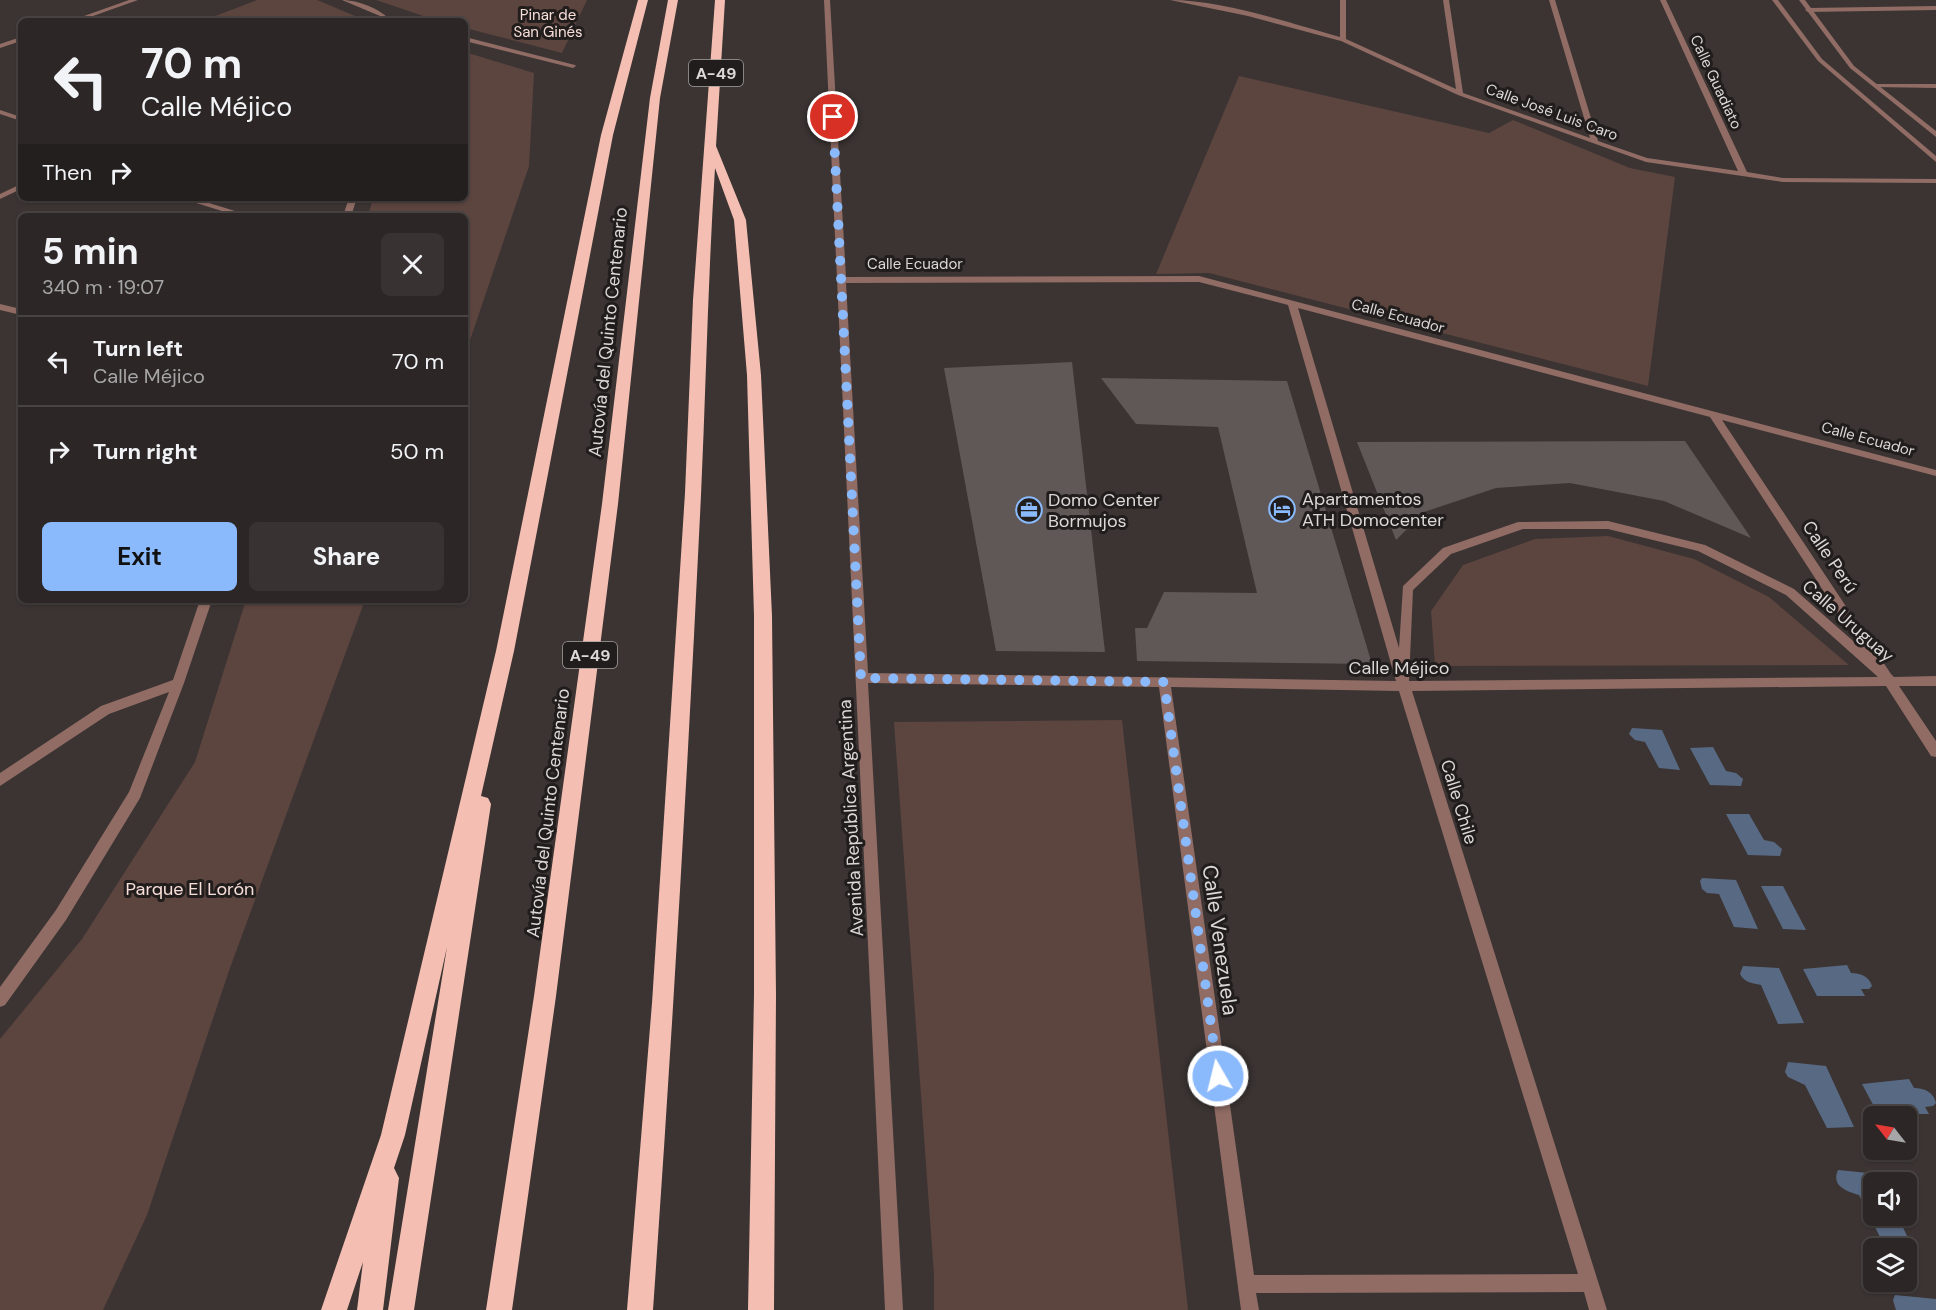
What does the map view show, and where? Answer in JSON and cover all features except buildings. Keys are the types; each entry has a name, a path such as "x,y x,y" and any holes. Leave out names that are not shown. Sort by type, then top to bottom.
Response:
{"highway":[{"path":"370,1310 393,1135 505,651 607,135 643,0"},
{"name":"Autovía del Quinto Centenario","path":"499,1310 547,984 610,504 655,98 673,0"},
{"name":"A-49","path":"640,1310 665,967 693,493 700,300 720,0"},
{"path":"711,145 740,220 754,375 763,651 765,995 761,1310"},
{"path":"401,1310 505,651"},
{"path":"334,1310 393,1135"}],"street":[{"path":"82,18 135,0"},
{"path":"345,0 385,18"},
{"name":"Avenida República Argentina","path":"827,0 894,1310"},
{"name":"Calle José Luis Caro","path":"1173,0 1249,14 1343,40 1460,94 1646,160 1783,180 1936,181"},
{"path":"1342,0 1343,40"},
{"path":"1446,0 1460,94"},
{"path":"1552,0 1595,142"},
{"name":"Calle Guadiato","path":"1663,0 1744,175"},
{"path":"1775,0 1820,60 1936,160"},
{"path":"1802,0 1852,67 1936,135"},
{"path":"1808,10 1936,8"},
{"path":"0,46 18,40"},
{"path":"468,40 573,66"},
{"path":"1877,86 1936,86"},
{"path":"2,112 18,118"},
{"path":"0,197 18,188"},
{"path":"194,201 236,213"},
{"name":"Calle Ecuador","path":"841,280 1199,279 1936,473"},
{"name":"Calle Chile","path":"1292,303 1404,686 1598,1310"},
{"path":"0,307 18,311"},
{"name":"Calle Perú","path":"1713,414 1936,752"},
{"name":"Calle Uruguay","path":"1404,686 1407,589 1447,551 1522,525 1608,525 1701,548 1790,592 1891,681"},
{"path":"0,1000 61,915 135,794 178,683 205,603"},
{"name":"Calle Méjico","path":"861,678 1404,686 1936,681"},
{"name":"Calle Venezuela","path":"1164,682 1250,1310"},
{"path":"0,780 105,710 178,683"},
{"path":"1246,1284 1589,1283"}],"green space":[{"path":"257,0 317,0 360,18 210,18"},
{"name":"Pinar de San Ginés","path":"376,0 587,0 562,53 468,29 468,18 429,18"},
{"path":"468,53 534,73 529,166 468,346 468,213 369,213 372,201 468,201"},
{"path":"1239,76 1489,133 1513,120 1630,168 1675,177 1648,386 1209,273 1156,274"},
{"path":"1608,536 1694,559 1769,597 1849,665 1435,666 1431,611 1463,565 1535,539"},
{"name":"Parque El Lorón","path":"245,603 364,603 230,968 147,1215 103,1310 0,1310 0,1039 82,939 195,762"},
{"path":"1122,720 1188,1310 934,1310 934,1275 894,722"}],"water":[{"path":"1632,728 1662,730 1680,770 1659,768 1645,742 1635,740 1629,734"},
{"path":"1713,747 1726,771 1736,773 1743,779 1741,786 1710,785 1690,748"},
{"path":"1726,814 1749,814 1764,840 1774,842 1782,849 1780,856 1748,855"},
{"path":"1702,878 1736,880 1758,929 1734,927 1719,894 1707,893 1702,889 1700,881"},
{"path":"1761,886 1783,886 1806,930 1783,929"},
{"path":"1847,965 1851,973 1864,976 1871,983 1872,986 1869,989 1861,989 1865,996 1817,996 1803,969"},
{"path":"1743,966 1779,968 1804,1023 1778,1024 1761,985 1746,981 1740,974"},
{"path":"1788,1062 1826,1066 1854,1127 1827,1128 1805,1085 1788,1077 1785,1072"},
{"path":"1909,1079 1914,1088 1931,1094 1936,1103 1925,1107 1929,1114 1917,1114 1917,1106 1874,1106 1862,1084"},
{"path":"1838,1170 1863,1172 1863,1203 1859,1195 1845,1190 1838,1184 1836,1176"},
{"path":"1874,1226 1902,1226 1908,1238 1880,1238"},
{"path":"1895,1295 1936,1299 1936,1310 1896,1310 1893,1300"}],"place":[{"name":"Apartamentos ATH Domocenter","path":"1282,509"},
{"name":"Domo Center Bormujos","path":"1029,510"}],"route":[{"path":"833,117 861,678 1164,682 1218,1076"}]}
